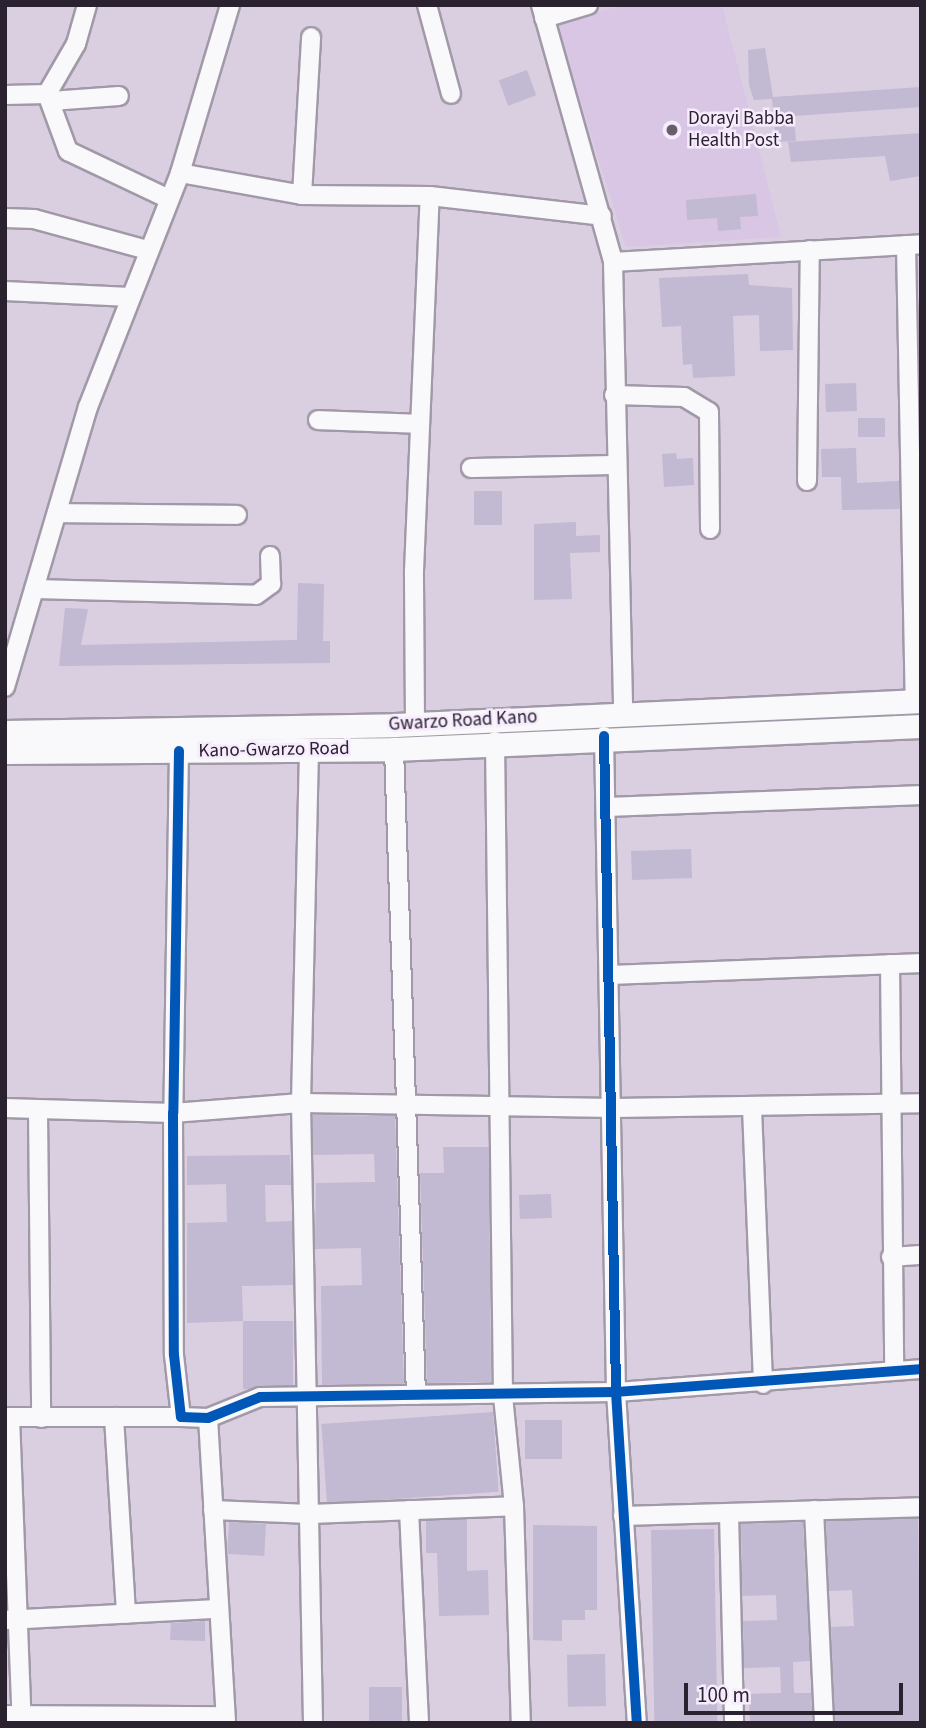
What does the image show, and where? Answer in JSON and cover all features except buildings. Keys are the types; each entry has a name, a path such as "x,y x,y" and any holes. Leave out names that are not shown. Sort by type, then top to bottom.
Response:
{"main road":[{"name":"Gwarzo Road Kano","path":"5,732 415,723 918,701"},
{"path":"758,708 761,731"},
{"name":"Kano-Gwarzo Road","path":"5,752 394,748 604,736 921,726"}],"street":[{"path":"88,5 76,44 49,97 68,151 169,199"},
{"path":"5,687 88,407 147,250 180,173 230,5"},
{"path":"427,5 451,93"},
{"path":"588,5 542,11 613,262 615,465 623,713"},
{"path":"302,195 312,37"},
{"path":"5,95 119,96"},
{"path":"180,173 302,195 430,196 602,216"},
{"path":"415,723 420,424 430,196"},
{"path":"5,218 34,219 147,250"},
{"path":"613,262 913,244 918,701"},
{"path":"807,481 810,250"},
{"path":"5,291 130,298"},
{"path":"614,395 684,397 709,412 710,529"},
{"path":"318,421 420,424"},
{"path":"471,468 615,465"},
{"path":"57,513 237,516"},
{"path":"34,589 256,595 271,584 270,556"},
{"path":"604,736 609,807 616,1392 637,1723"},
{"path":"495,741 503,1396 514,1506 520,1723"},
{"path":"394,748 416,1395"},
{"path":"309,750 301,1102 313,1723"},
{"path":"179,751 173,1113 174,1355 181,1417"},
{"path":"609,807 921,795"},
{"path":"612,975 921,963"},
{"path":"890,964 888,1102 894,1369"},
{"path":"5,1108 38,1112 173,1113 301,1102 614,1108 752,1108 921,1103"},
{"path":"752,1108 763,1384"},
{"path":"38,1112 41,1418"},
{"path":"891,1257 921,1255"},
{"path":"208,1418 226,1719 16,1717 11,1620 8,1417 208,1418 260,1397 503,1396 616,1392 763,1384 921,1368"},
{"path":"114,1417 126,1614"},
{"path":"213,1510 310,1514 514,1506"},
{"path":"622,1516 921,1507"},
{"path":"409,1510 419,1723"},
{"path":"814,1510 824,1723"},
{"path":"729,1514 734,1723"},
{"path":"11,1620 218,1609"}],"shaded area":[{"name":"Dorayi Babba Health Post","path":"624,5 722,5 781,237 626,247 556,23"}],"cycle path":[{"path":"604,736 616,1392 637,1723"},
{"path":"179,751 173,1113 174,1355 181,1417 208,1418 260,1397 616,1392 921,1369"}],"place":[{"name":"Dorayi Babba Health Post","path":"672,130"}]}
